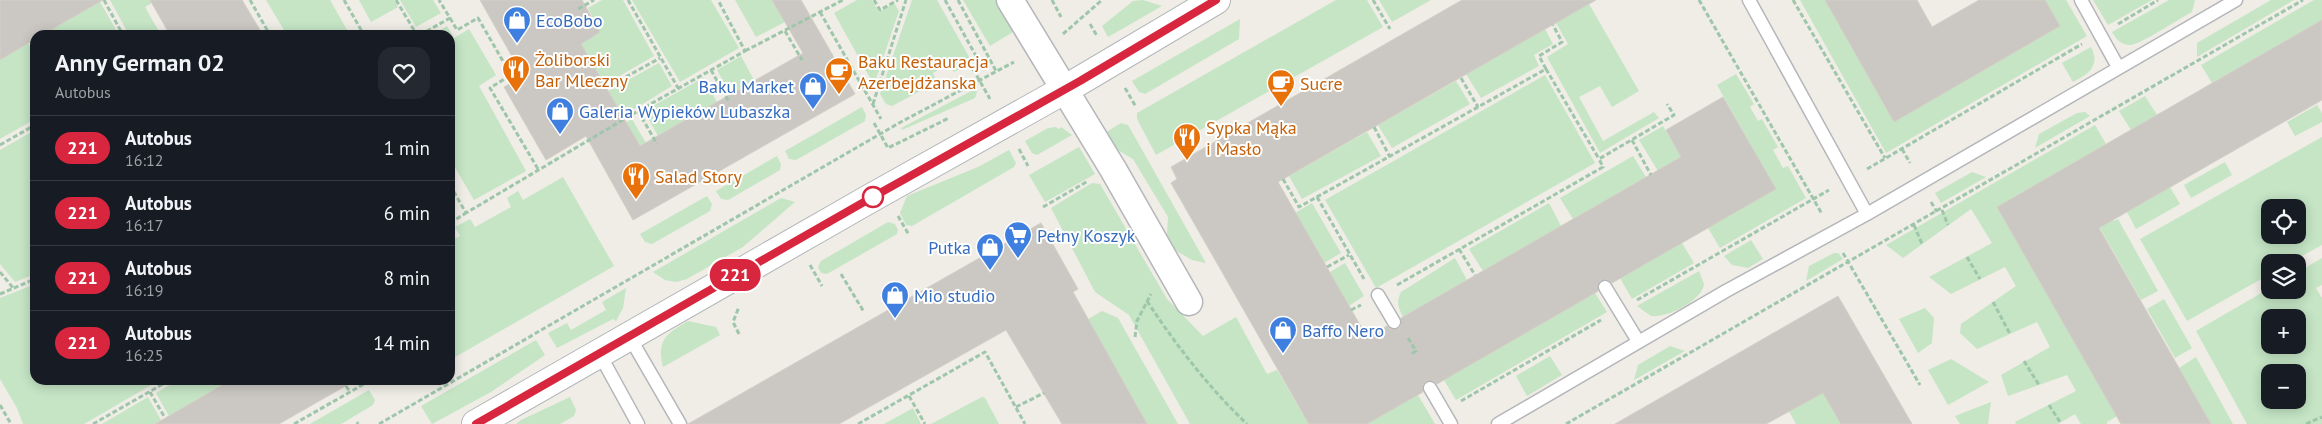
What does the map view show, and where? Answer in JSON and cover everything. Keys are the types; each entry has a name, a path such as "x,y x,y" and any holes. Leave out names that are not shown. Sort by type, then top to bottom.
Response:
{"street":[{"path":"1010,0 1112,168 1189,302"},
{"path":"476,424 1064,90 1216,0"}],"lane":[{"path":"1749,0 1868,214"},
{"path":"2081,0 2118,67"},
{"path":"1498,424 1638,341 1868,214 2236,0"},
{"path":"1605,286 1638,341"},
{"path":"1378,295 1394,322"},
{"path":"629,336 680,424"},
{"path":"599,353 638,424"},
{"path":"1430,388 1451,424"}],"path":[{"path":"104,0 121,30"},
{"path":"250,0 267,30"},
{"path":"344,0 361,30"},
{"path":"396,0 415,30"},
{"path":"439,0 457,30 478,18 511,75 490,88 538,169"},
{"path":"578,9 594,0"},
{"path":"628,0 678,88"},
{"path":"718,0 745,51"},
{"path":"455,220 538,169 678,88 843,0"},
{"path":"874,0 880,10 898,0"},
{"path":"873,104 906,0"},
{"path":"945,0 981,65"},
{"path":"958,0 996,71"},
{"path":"1052,0 1061,17"},
{"path":"1060,35 1102,0"},
{"path":"1373,0 1390,29"},
{"path":"1699,0 1813,198 1847,262 1920,385"},
{"path":"1794,0 1885,158"},
{"path":"1444,411 2158,0"},
{"path":"1566,424 1847,262 1942,210 2303,0"},
{"path":"820,12 881,119"},
{"path":"427,30 450,18"},
{"path":"256,24 262,21"},
{"path":"1317,197 1374,297 1604,167 1539,56 1562,42 1552,25"},
{"path":"784,30 802,60"},
{"path":"606,88 660,58"},
{"path":"455,380 880,134 1017,60"},
{"path":"973,69 994,106"},
{"path":"1283,179 1299,207 1546,69"},
{"path":"711,70 729,102"},
{"path":"1461,78 1478,107"},
{"path":"1123,85 1136,107"},
{"path":"982,102 989,98"},
{"path":"1598,159 1674,115 1667,104"},
{"path":"638,111 657,144"},
{"path":"874,124 888,148 952,116"},
{"path":"0,145 30,127"},
{"path":"1374,128 1390,157"},
{"path":"1632,140 1651,175"},
{"path":"1016,145 1028,166"},
{"path":"1043,207 1112,168"},
{"path":"455,194 466,213"},
{"path":"1942,210 1948,225"},
{"path":"1914,225 1922,244"},
{"path":"1459,249 1475,275"},
{"path":"1327,267 1349,255"},
{"path":"1967,257 1980,280"},
{"path":"1135,337 1137,321 1164,258"},
{"path":"809,264 822,286"},
{"path":"0,272 14,288"},
{"path":"841,274 864,312"},
{"path":"0,294 30,282"},
{"path":"1147,301 1160,321 1222,400 1247,424"},
{"path":"1993,302 2010,334"},
{"path":"1411,354 1416,351 1412,343"},
{"path":"858,424 985,352 1025,424"},
{"path":"2024,362 2039,385"},
{"path":"93,424 162,385"},
{"path":"294,424 362,385"},
{"path":"379,424 446,385"},
{"path":"346,386 350,392"},
{"path":"150,392 165,418"},
{"path":"1016,407 1044,393"},
{"path":"909,396 925,424"},
{"path":"0,405 10,424"},
{"path":"2049,405 2060,422"},
{"path":"2306,424 2322,416"}],"green space":[{"path":"110,0 157,0 145,7 158,30 126,30"},
{"path":"266,0 330,0 347,30 284,30"},
{"path":"359,0 394,0 398,7 371,22"},
{"path":"400,0 433,0 441,13 416,27"},
{"path":"602,0 623,0 654,56 604,85 581,44 600,32 588,8"},
{"path":"632,0 711,0 739,48 680,82"},
{"path":"735,0 772,0 785,22 756,37"},
{"path":"857,0 872,0 879,12 894,3 899,11 874,85 834,13"},
{"path":"912,0 937,0 972,62 954,72 949,64 933,73 937,82 892,106 886,104 880,94"},
{"path":"963,0 995,0 1013,32 990,46"},
{"path":"1143,0 1162,6 1108,37 1102,26 1133,1"},
{"path":"1336,0 1367,0 1383,27 1156,155 1137,119 1137,113"},
{"path":"1379,0 1431,0 1392,22"},
{"path":"1800,0 1825,0 1894,122 2060,26 2045,0 2066,0 2087,36 1886,153"},
{"path":"2093,0 2152,0 2108,25"},
{"path":"2169,0 2195,0 2192,12 2135,44 2127,45 2121,43 2112,32"},
{"path":"2271,0 2294,0 2197,57 2197,43"},
{"path":"2314,0 2322,0 2322,20 2212,83 2201,65"},
{"path":"100,2 116,30 51,30"},
{"path":"1589,4 1639,91 1612,107 1600,86 1579,97 1603,141 1654,112 1659,118 1600,153 1547,57 1568,44 1556,23"},
{"path":"1240,19 1239,39 1145,94 1139,92 1132,81"},
{"path":"447,26 449,30 440,30"},
{"path":"469,29 496,75 479,86 526,171 474,200 455,168 455,37"},
{"path":"1545,29 1553,44 1534,55 1539,66 1481,98 1466,74"},
{"path":"28,43 30,47 30,122 0,139 0,60"},
{"path":"2091,47 2095,59 2094,64 2084,76 2073,82 2062,63"},
{"path":"741,56 754,80 730,94 717,70"},
{"path":"659,63 672,86 623,116 608,91"},
{"path":"1736,74 1754,104 1750,107 1758,121 1762,119 1778,147 1773,150 1783,168 1788,166 1806,198 1720,248 1708,228 1776,189 1717,85"},
{"path":"1545,75 1595,163 1376,288 1325,200"},
{"path":"703,78 717,102 658,136 644,111"},
{"path":"1456,81 1470,104 1392,148 1378,125"},
{"path":"975,89 977,92 975,98 902,130 901,128"},
{"path":"2145,96 2157,115 2131,130 2119,111"},
{"path":"2317,105 2322,113 2322,122 2295,136 2287,122"},
{"path":"862,107 866,115 865,121 796,160 789,159 785,151"},
{"path":"2085,112 2090,116 2035,148 2039,134 2077,113"},
{"path":"632,119 646,143 609,164 596,140"},
{"path":"1121,123 1128,125 1206,263 1192,260 1178,252 1171,245 1167,235 1168,217 1133,159 1116,149 1105,133"},
{"path":"2095,125 2106,144 1997,207 2117,416 2107,422 2107,424 2081,424 2075,414 2058,424 2016,424 2015,422 2076,391 2067,375 2008,396 2001,375 2050,347 2037,322 1977,349 1960,333 1961,324 2016,286 2005,267 1951,294 1929,277 1992,243 1971,209 1903,258 1886,245"},
{"path":"1663,126 1681,157 1658,171 1639,140"},
{"path":"1055,127 1059,129 1061,127 1072,135 1037,155 1032,153 1025,141 1048,128"},
{"path":"1367,132 1381,156 1302,199 1289,176"},
{"path":"30,133 30,276 15,282 0,264 0,150"},
{"path":"2322,137 2322,245 2306,254 2261,254 2261,279 2187,321 2140,239"},
{"path":"1079,147 1095,174 1045,202 1029,175"},
{"path":"1009,150 1016,163 1014,167 912,226 906,225 900,213 907,196 978,167"},
{"path":"777,156 781,164 780,170 728,200 721,199 716,191"},
{"path":"1633,156 1646,177 1573,219 1560,198"},
{"path":"2225,162 2232,175 2191,198 2184,185"},
{"path":"1972,172 1986,177 1941,203 1935,193"},
{"path":"563,177 614,266 455,357 455,238 460,236 455,227 470,219 475,227 511,207 507,198 518,191 523,200"},
{"path":"1092,183 1100,184 1167,299 1203,336 1236,317 1267,374 1277,370 1309,424 1190,424 1129,315 1095,292 1051,208"},
{"path":"2170,187 2180,204 2136,229 2127,212"},
{"path":"707,196 712,204 710,211 652,244 645,242 640,234"},
{"path":"781,198 795,202 743,247 687,279 676,282 665,280 653,272"},
{"path":"1312,203 1341,253 1324,263 1295,213"},
{"path":"1549,203 1561,226 1504,268 1500,261 1483,271 1469,249"},
{"path":"2109,214 2114,221 2118,219 2158,291 2141,300 2096,221"},
{"path":"888,222 895,224 898,230 897,234 827,274 821,273 818,267 821,261"},
{"path":"1751,240 1763,259 1748,268 1732,265 1724,256"},
{"path":"1682,243 1694,263 1632,299 1620,278"},
{"path":"1834,253 1838,253 1843,259 1806,281 1809,266"},
{"path":"1455,258 1467,280 1436,298 1415,319 1411,312 1403,317 1398,304 1401,292"},
{"path":"2322,258 2322,285 2316,288 2322,298 2322,424 2247,424 2196,331 2261,293 2261,299 2306,299 2306,267"},
{"path":"1345,263 1364,296 1349,306 1330,272"},
{"path":"1699,271 1704,284 1702,290 1691,302 1683,307 1666,314 1651,316 1637,306"},
{"path":"30,286 30,385 151,385 84,424 23,424 17,408 0,379 0,298"},
{"path":"626,288 623,308 616,321 613,319 557,348 548,333 567,323 571,330 606,310 602,302"},
{"path":"1595,293 1607,312 1456,400 1444,380"},
{"path":"2164,299 2192,348 2175,358 2147,309"},
{"path":"1925,308 1934,318 1932,343 1918,353 1899,319"},
{"path":"1102,311 1118,318 1178,424 1142,424 1146,422 1088,319"},
{"path":"688,321 716,327 720,335 663,367 661,350 665,338 669,333"},
{"path":"536,340 545,355 491,392 432,424 421,406"},
{"path":"1670,346 1685,351 1634,380 1638,365"},
{"path":"1550,356 1562,375 1527,396 1516,376"},
{"path":"2196,357 2233,424 2211,424 2179,368"},
{"path":"1951,359 1989,382 1948,405 1928,370"},
{"path":"170,385 222,385 169,416 156,393"},
{"path":"369,390 375,400 373,405 341,424 310,424"},
{"path":"1823,393 1841,424 1796,424 1785,404"},
{"path":"1418,395 1435,424 1367,424"},
{"path":"148,397 161,420 155,424 102,424"},
{"path":"570,397 576,410 574,416 560,424 516,424 521,420"},
{"path":"982,397 985,398 999,424 931,424"},
{"path":"1991,402 1988,424 1960,424 1955,416"},
{"path":"913,408 921,424 884,424"}],"building":[{"path":"0,0 103,0 51,30 30,30 30,42 0,60"},
{"path":"150,0 242,0 260,30 167,30"},
{"path":"480,0 582,0 600,32 581,44 640,146 803,53 772,0 801,0 855,94 633,220 586,136 546,160 504,87 523,76"},
{"path":"1462,0 1596,0 1278,182 1367,337 1387,326 1390,329 1398,329 1401,326 1401,318 1681,157 1666,130 1723,97 1776,189 1612,283 1608,280 1601,280 1598,284 1598,291 1595,293 1437,384 1434,381 1426,381 1423,384 1423,392 1367,424 1309,424 1171,183 1177,179 1171,167"},
{"path":"1825,0 1917,0 1932,27 1979,0 2045,0 2060,26 1894,122"},
{"path":"2322,20 2322,100 2099,228 2211,424 2121,424 1997,207"},
{"path":"1041,223 1078,289 1073,292 1147,424 1062,424 1006,330 839,424 688,424"},
{"path":"1838,296 1912,424 1841,424 1823,393 1766,424 1615,424"},
{"path":"222,385 347,385 279,424 155,424"}],"bus line":[{"name":"221","path":"476,424 1110,64 1216,0"}],"place":[{"name":"EcoBobo","path":"517,44"},
{"name":"Żoliborski Bar Mleczny","path":"516,93"},
{"name":"Baku Restauracja Azerbejdżanska","path":"839,95"},
{"name":"Sucre","path":"1281,107"},
{"name":"Baku Market","path":"813,110"},
{"name":"Galeria Wypieków Lubaszka","path":"560,135"},
{"name":"Sypka Mąka i Masło","path":"1187,161"},
{"name":"Salad Story","path":"636,200"},
{"name":"Pełny Koszyk","path":"1018,259"},
{"name":"Putka","path":"990,271"},
{"name":"Mio studio","path":"895,319"},
{"name":"Baffo Nero","path":"1283,354"}]}
